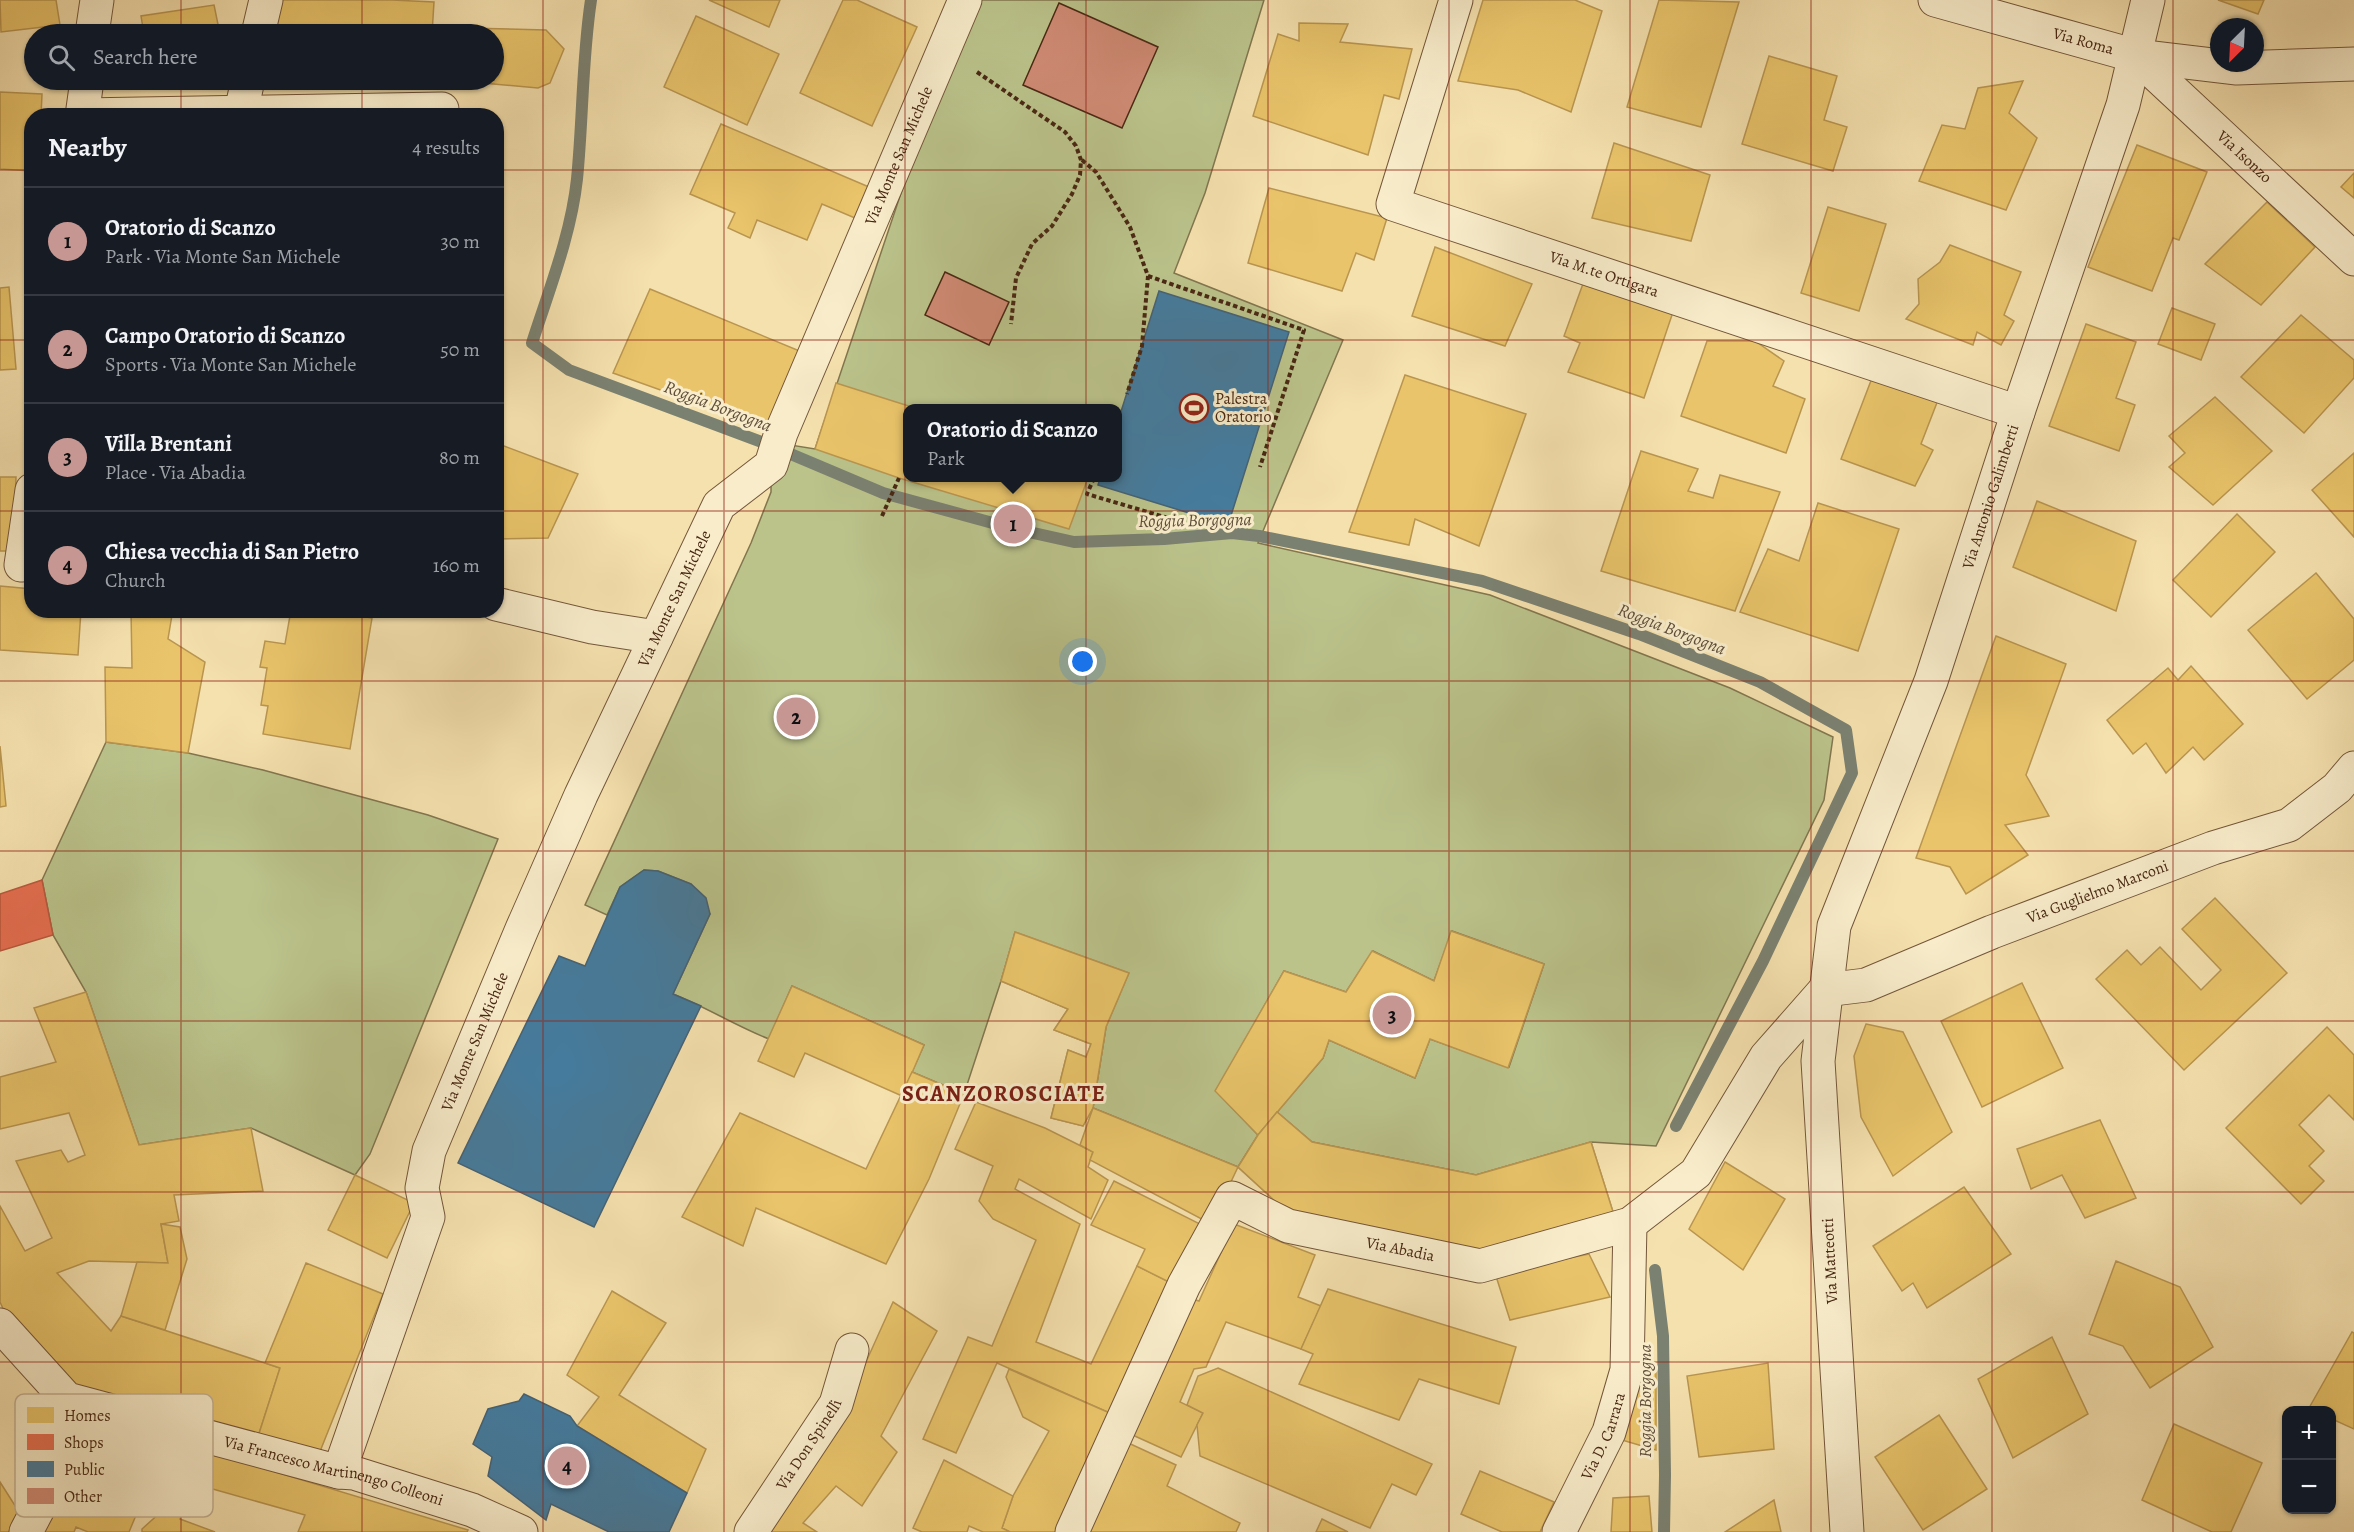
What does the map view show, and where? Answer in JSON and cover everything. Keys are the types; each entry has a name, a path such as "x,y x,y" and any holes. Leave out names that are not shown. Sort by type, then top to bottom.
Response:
{"street":[{"path":"93,24 97,0"},
{"path":"260,24 266,0"},
{"name":"Via Monte San Michele","path":"339,1472 428,1217 422,1188 429,1151 522,929 582,795 719,505 774,454 965,0"},
{"name":"Via M.te Ortigara","path":"1456,0 1393,204 2018,412"},
{"name":"Via Roma","path":"1935,0 2136,56 2237,68 2354,64"},
{"name":"Via Antonio Galimberti","path":"1825,990 1834,926 1931,681 2018,412 2123,105 2148,0"},
{"name":"Via Isonzo","path":"2136,56 2354,258"},
{"path":"83,108 86,90"},
{"path":"241,108 246,90"},
{"path":"18,565 24,533"},
{"path":"504,605 592,627 656,637"},
{"name":"Via Guglielmo Marconi","path":"1825,990 1866,985 1992,932 2213,848 2289,825 2337,788 2354,768"},
{"name":"Via Abadia","path":"1072,1532 1184,1285 1232,1198 1288,1226 1480,1266 1630,1224 1696,1173 1766,1057 1825,990"},
{"name":"Via Matteotti","path":"1825,990 1818,1061 1847,1532"},
{"name":"Via D. Carrara","path":"1558,1532 1609,1432 1627,1370 1630,1224"},
{"path":"0,1325 62,1394"},
{"name":"Via Don Spinelli","path":"751,1532 836,1404 852,1350"},
{"name":"Via Francesco Martinengo Colleoni","path":"213,1438 339,1472 354,1473 472,1510 521,1532"},
{"path":"26,1532 34,1517"}],"path":[{"path":"977,72 1065,132 1076,147 1081,160 1080,175 1072,194 1052,226 1032,244 1016,278 1011,324"},
{"path":"1081,160 1096,172 1130,227 1148,276 1142,346 1127,394"},
{"path":"1148,276 1304,330 1260,467"},
{"path":"882,516 899,478"},
{"path":"1092,482 1087,495 1168,518"}],"green space":[{"path":"973,0 1264,0 1205,193 1174,273 1343,340 1258,543 1490,595 1730,688 1833,737 1824,800 1656,1146 1591,1142 1476,1175 1312,1142 1277,1112 1323,1058 1329,1040 1415,1078 1430,1039 1509,1067 1544,964 1452,931 1434,981 1373,951 1346,992 1284,971 1216,1091 1258,1135 1238,1167 1093,1108 1106,1027 1015,933 964,1094 912,1072 924,1045 792,986 769,1039 673,994 710,914 691,884 658,871 644,870 620,887 607,915 585,905 751,543 771,492 771,465 778,443 815,449 936,89"},
{"path":"106,742 188,753 263,770 428,815 498,839 370,1154 355,1175 251,1128 139,1145 86,992 53,935 42,880"}],"building: Homes":[{"path":"0,0 56,0 60,24 24,24 24,29 1,32"},
{"path":"277,0 434,2 433,24 276,24"},
{"path":"709,0 780,0 769,27"},
{"path":"843,0 857,0 917,27 872,126 800,93"},
{"path":"1483,0 1575,0 1602,11 1571,112 1518,90 1458,81"},
{"path":"1659,0 1739,2 1701,127 1627,107"},
{"path":"2218,0 2264,0 2258,14"},
{"path":"214,5 218,24 142,24 141,16"},
{"path":"696,16 779,54 747,125 664,87"},
{"path":"1299,23 1348,24 1340,42 1412,49 1399,99 1384,95 1368,155 1253,116 1278,34 1299,41"},
{"path":"504,29 546,30 564,49 550,83 538,88 504,85"},
{"path":"1769,56 1837,76 1824,120 1847,127 1833,171 1742,144"},
{"path":"2023,81 2009,113 2037,138 2006,210 1919,181 1942,125 1965,129 1978,88"},
{"path":"0,92 42,94 41,108 24,108 24,170 0,169"},
{"path":"721,124 876,190 862,221 822,204 807,240 757,220 750,238 728,228 735,213 690,194"},
{"path":"1614,143 1710,175 1691,241 1592,218"},
{"path":"2137,145 2207,172 2179,240 2173,238 2152,291 2088,267"},
{"path":"2354,173 2354,198 2341,187"},
{"path":"1269,188 1387,218 1374,260 1356,253 1342,291 1248,263"},
{"path":"2267,202 2315,247 2261,305 2205,264"},
{"path":"1828,207 1886,224 1859,311 1801,293"},
{"path":"1950,245 2021,272 2004,315 2014,321 2001,345 1977,332 1973,345 1906,319 1919,304 1918,279 1940,262"},
{"path":"1435,247 1532,284 1505,346 1412,316"},
{"path":"1584,281 1673,312 1644,398 1568,372 1580,343 1564,336"},
{"path":"9,287 16,369 0,370 0,288"},
{"path":"650,289 814,357 781,433 613,373"},
{"path":"2172,308 2215,324 2201,360 2158,344"},
{"path":"2301,315 2354,360 2354,378 2304,433 2241,377"},
{"path":"2086,324 2136,342 2116,398 2135,405 2119,451 2049,426"},
{"path":"1707,341 1755,341 1784,361 1773,386 1805,399 1786,453 1681,416"},
{"path":"1405,375 1526,414 1479,546 1415,519 1409,545 1349,532"},
{"path":"1872,378 1938,400 1921,444 1933,450 1915,486 1841,459"},
{"path":"836,383 903,404 903,479 815,449"},
{"path":"2215,397 2272,451 2213,505 2169,467 2185,453 2169,436"},
{"path":"504,446 578,474 548,538 504,539"},
{"path":"1641,451 1698,469 1688,491 1713,498 1720,475 1780,492 1735,611 1601,571"},
{"path":"2354,453 2354,537 2312,490"},
{"path":"0,477 16,477 13,551 0,551"},
{"path":"912,482 1087,482 1069,529"},
{"path":"2037,501 2136,541 2116,611 2013,567"},
{"path":"1818,503 1899,529 1858,651 1740,612 1768,549 1799,561"},
{"path":"2237,514 2275,552 2211,617 2173,580"},
{"path":"2316,573 2354,619 2354,660 2307,699 2248,630"},
{"path":"0,586 24,588 24,618 80,618 78,655 0,650"},
{"path":"131,618 172,618 168,639 205,662 188,753 106,742 105,667 132,668"},
{"path":"290,618 372,618 350,749 263,734 268,706 261,705 267,668 260,667 265,641 285,644"},
{"path":"1996,636 2066,664 2026,775 2049,816 2005,825 2028,855 1966,894 1950,867 1916,858"},
{"path":"2191,666 2243,724 2204,760 2193,747 2166,773 2146,743 2133,754 2107,720 2168,668 2178,680"},
{"path":"0,746 6,806 0,807"},
{"path":"2215,898 2287,973 2184,1070 2096,979 2127,950 2141,965 2160,947 2201,990 2221,970 2182,929"},
{"path":"1451,931 1544,964 1508,1068 1430,1039 1415,1078 1329,1040 1323,1058 1258,1135 1215,1091 1284,971 1346,992 1372,951 1434,981"},
{"path":"1015,932 1129,973 1106,1027 1093,1108 1083,1126 1051,1118 1068,1050 1086,1057 1091,1044 1054,1030 1068,1009 1001,981"},
{"path":"1015,932 1129,973 1106,1027 1093,1108 1083,1126 1051,1118 1068,1050 1086,1057 1091,1044 1054,1030 1068,1009 1001,981"},
{"path":"2022,983 2063,1068 1982,1107 1941,1021"},
{"path":"792,986 924,1045 902,1096 805,1053 794,1077 758,1061"},
{"path":"86,992 139,1145 251,1128 263,1191 174,1195 179,1221 161,1224 168,1263 89,1261 57,1273 111,1331 121,1316 280,1368 256,1443 213,1430 213,1394 99,1394 77,1387 5,1313 0,1302 0,1206 25,1251 52,1238 16,1161 61,1150 68,1162 85,1155 69,1113 0,1129 0,1077 56,1062 34,1008"},
{"path":"1866,1024 1903,1032 1952,1132 1893,1176 1861,1117 1854,1056"},
{"path":"2327,1027 2354,1055 2354,1120 2329,1095 2299,1125 2324,1151 2309,1166 2324,1181 2301,1204 2226,1128"},
{"path":"912,1072 964,1094 929,1179 886,1264 756,1208 743,1246 682,1217 740,1113 866,1169"},
{"path":"976,1102 1045,1128 1093,1152 1088,1167 1108,1180 1091,1219 1019,1179 1015,1189 1080,1224 1036,1342 1091,1364 1137,1266 1177,1286 1112,1414 997,1363 956,1453 923,1439 968,1337 992,1346 1036,1240 993,1219 979,1201 993,1166 955,1149"},
{"path":"1093,1108 1238,1167 1211,1224 1090,1160 1093,1152 1080,1145"},
{"path":"1277,1112 1312,1142 1476,1175 1591,1142 1614,1215 1472,1253 1288,1213 1238,1167 1258,1135"},
{"path":"1277,1112 1312,1142 1476,1175 1591,1142 1614,1215 1472,1253 1288,1213 1238,1167 1258,1135"},
{"path":"2100,1120 2136,1198 2085,1218 2062,1175 2031,1189 2017,1149"},
{"path":"1725,1162 1785,1199 1743,1270 1689,1229"},
{"path":"355,1175 414,1203 387,1258 328,1230"},
{"path":"1114,1181 1202,1225 1177,1286 1137,1266 1145,1249 1091,1225"},
{"path":"1964,1187 2011,1254 1927,1308 1913,1283 1902,1291 1873,1246"},
{"path":"161,1224 180,1227 187,1259 165,1330 121,1316 137,1262 168,1263"},
{"path":"1234,1224 1315,1255 1298,1297 1321,1306 1301,1349 1226,1322 1206,1367 1194,1369 1180,1402 1203,1413 1181,1457 1126,1432 1183,1296 1199,1301"},
{"path":"1589,1254 1610,1297 1510,1320 1495,1273"},
{"path":"2116,1261 2180,1287 2213,1347 2150,1388 2123,1346 2089,1334"},
{"path":"306,1263 383,1294 319,1454 256,1443 280,1368 265,1363"},
{"path":"1328,1289 1516,1347 1499,1404 1419,1379 1399,1420 1299,1384 1313,1354 1301,1349"},
{"path":"612,1291 666,1323 619,1395 706,1449 687,1493 577,1426 599,1397 567,1375"},
{"path":"893,1302 937,1331 881,1436 897,1452 862,1506 836,1486 803,1523 817,1532 768,1532 830,1442"},
{"path":"2352,1332 2354,1333 2354,1429 2336,1421 2336,1406 2310,1406"},
{"path":"2052,1337 2088,1414 2013,1458 1978,1379"},
{"path":"1768,1363 1774,1449 1699,1457 1687,1376"},
{"path":"1218,1368 1432,1464 1416,1495 1392,1484 1370,1528 1200,1456 1197,1425 1203,1413 1187,1405 1198,1376"},
{"path":"1009,1369 1112,1414 1062,1532 1010,1532 1002,1528 1013,1496 1049,1431 1023,1417 1006,1377"},
{"path":"1656,1369 1656,1450 1615,1438 1635,1371"},
{"path":"1939,1415 1987,1489 1923,1530 1875,1457"},
{"path":"2174,1424 2262,1463 2231,1532 2212,1532 2142,1500"},
{"path":"1124,1441 1176,1465 1167,1486 1240,1523 1236,1532 1085,1532"},
{"path":"213,1453 468,1530 467,1532 298,1532 305,1515 213,1489"},
{"path":"944,1460 1013,1496 1002,1528 1010,1532 983,1532 969,1526 967,1532 922,1532 913,1528"},
{"path":"1480,1471 1554,1502 1540,1532 1502,1532 1461,1514"},
{"path":"0,1482 15,1506 15,1517 20,1517 13,1532 0,1532"},
{"path":"1649,1496 1652,1532 1611,1532 1613,1498"},
{"path":"1774,1500 1781,1532 1725,1532"},
{"path":"48,1517 135,1517 129,1532 88,1532 76,1527 74,1532 41,1532"},
{"path":"155,1517 181,1517 180,1519 215,1532 142,1532 142,1529"},
{"path":"1322,1519 1348,1532 1316,1532"}],"building: Shops":[{"path":"42,880 53,935 0,951 0,894"}],"building: Public":[{"name":"Palestra Oratorio","path":"1159,291 1289,332 1228,525 1098,485 1099,482 1122,482 1122,408"},
{"path":"644,870 658,871 691,884 706,898 710,914 673,994 701,1006 594,1227 458,1163 559,956 585,966 620,887"},
{"path":"524,1394 570,1416 577,1426 687,1493 669,1532 609,1532 551,1504 546,1520 488,1476 492,1457 473,1444 488,1409 519,1401"}],"building: Other":[{"path":"1059,3 1158,47 1122,128 1023,85"},
{"path":"945,272 1009,302 989,345 925,315"}],"waterway":[{"name":"Roggia Borgogna","path":"591,0 574,200 559,262 532,343 569,370 767,444 883,493 1011,528 1074,542 1164,539 1232,533 1259,536 1482,581 1639,634 1760,682 1846,730 1852,773 1763,961 1676,1126"},
{"name":"Roggia Borgogna","path":"1655,1270 1663,1336 1664,1532"}],"place":[{"name":"Palestra Oratorio","path":"1194,408"},
{"name":"Oratorio di Scanzo","path":"1013,524"},
{"name":"Campo Oratorio di Scanzo","path":"796,717"},
{"name":"Villa Brentani","path":"1392,1015"},
{"name":"Chiesa vecchia di San Pietro","path":"567,1466"}],"district":[{"name":"SCANZOROSCIATE","path":"1004,1094"}]}
